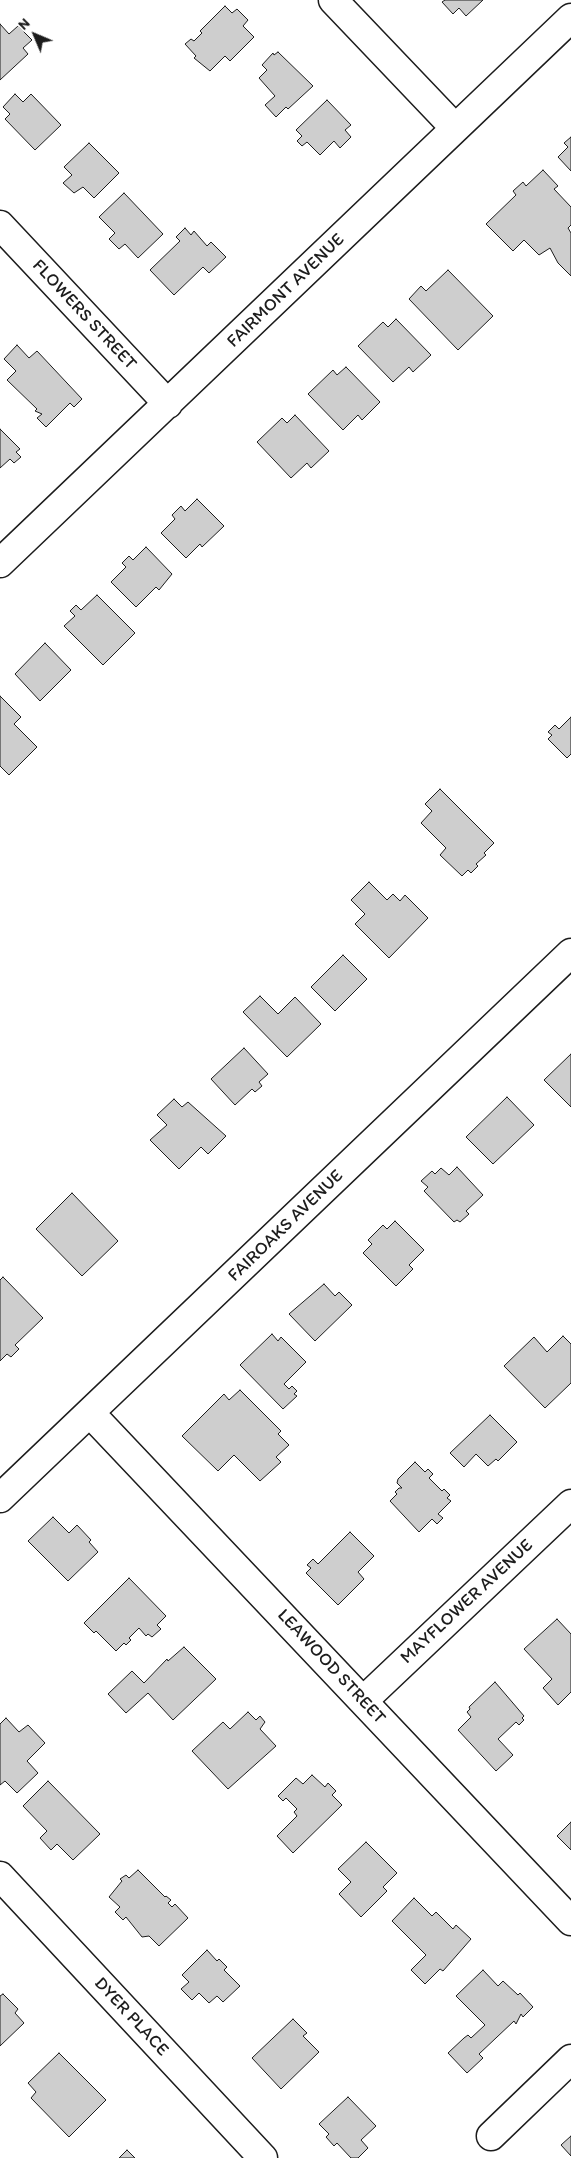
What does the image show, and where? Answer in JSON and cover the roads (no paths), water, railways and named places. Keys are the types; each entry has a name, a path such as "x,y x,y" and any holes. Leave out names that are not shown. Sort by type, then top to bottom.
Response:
{"street":[{"path":"333,0 455,128"},
{"name":"FAIRMONT AVENUE","path":"0,563 571,18"},
{"name":"FLOWERS STREET","path":"0,226 168,404"},
{"name":"FAIROAKS AVENUE","path":"0,1498 571,953"},
{"name":"LEAWOOD STREET","path":"90,1413 571,1921"},
{"name":"MAYFLOWER AVENUE","path":"363,1701 571,1504"},
{"name":"DYER PLACE","path":"0,1876 263,2158"},
{"path":"491,2136 571,2059"}]}
